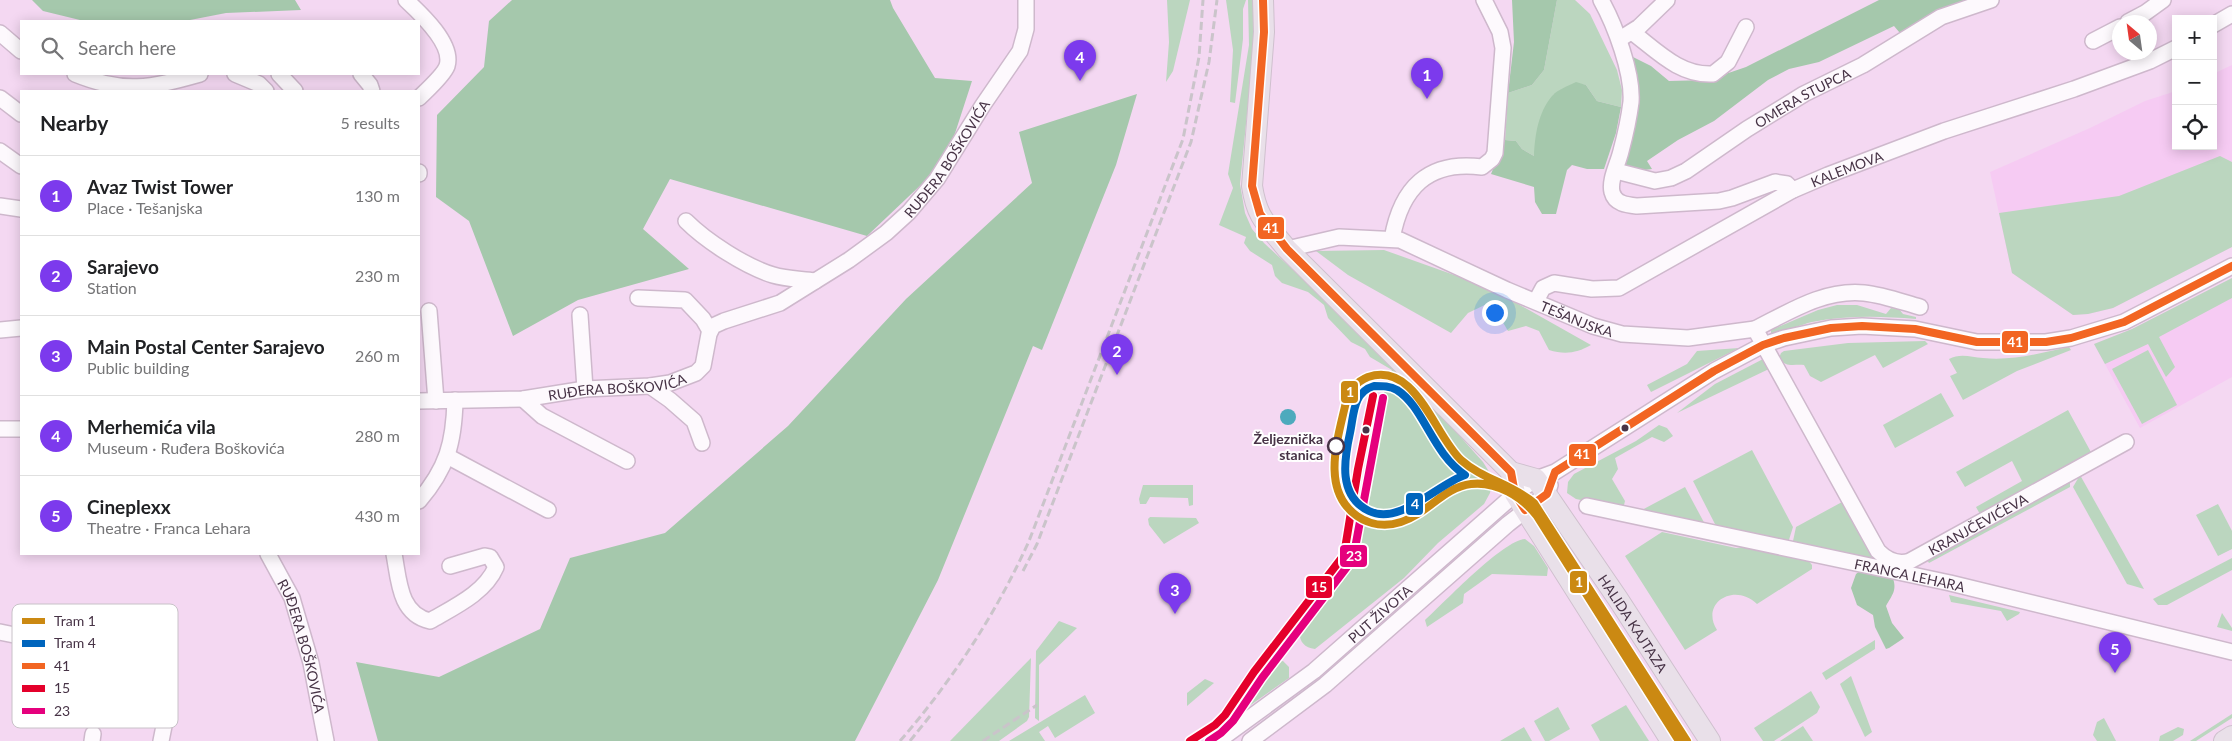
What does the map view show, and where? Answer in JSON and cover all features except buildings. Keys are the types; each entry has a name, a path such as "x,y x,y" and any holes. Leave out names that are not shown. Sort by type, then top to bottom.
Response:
{"main road":[{"path":"1263,0 1264,41 1252,186 1254,201 1260,217 1287,249 1511,472 1520,502 1671,741"},
{"path":"1511,472 1546,481"},
{"name":"HALIDA KAJTAZA","path":"1546,481 1710,741"},
{"path":"2224,741 2232,736"}],"street":[{"path":"406,0 419,12 446,46 447,67 420,97"},
{"name":"RUĐERA BOŠKOVIĆA","path":"420,401 523,399 585,389 650,386 681,380 700,370 704,361 710,331 718,323 775,306 886,233 909,212 937,179 983,104 1020,51 1026,29 1026,0"},
{"path":"1392,239 1395,225 1409,191 1423,180 1449,166 1463,164 1482,166 1492,159 1495,153 1502,48 1500,32 1484,0"},
{"path":"1601,0 1612,20 1631,84 1626,129 1612,184 1612,194 1617,200 1624,205 1637,206 1719,201 1739,196 1776,182 1788,184 1793,190"},
{"path":"1617,39 1632,32 1666,0"},
{"name":"OMERA STUPCA","path":"1616,171 1655,181 1671,178 1686,171 1747,129 1804,94 1863,65 1941,17 1991,0"},
{"path":"2141,15 2162,0"},
{"path":"2217,23 2231,14"},
{"path":"1632,32 1672,63 1686,70 1713,74 1728,62 1746,27"},
{"path":"2093,41 2112,31"},
{"path":"0,33 20,50"},
{"name":"KALEMOVA","path":"1536,301 1543,288 1554,283 1592,289 1619,288 1793,190 1904,145 2074,89 2150,61 2172,50"},
{"path":"78,75 96,82 124,88 164,84 196,75"},
{"path":"237,75 259,84 265,90"},
{"path":"280,75 295,90"},
{"path":"362,75 372,90"},
{"path":"0,98 20,113"},
{"path":"0,151 20,165"},
{"path":"0,206 20,209"},
{"path":"686,221 702,236 757,268 781,276 815,281"},
{"name":"TEŠANJSKA","path":"1287,249 1339,238 1400,240 1507,290 1593,326 1622,334 1688,338 1755,329 1815,299 1838,294 1863,292 1920,307"},
{"path":"1546,481 1714,371 1763,345 1784,338 1831,328 1862,326 1915,329 1977,342 2025,343 2071,338 2124,322 2232,266"},
{"path":"638,298 686,300 703,319 710,331"},
{"path":"429,311 436,401"},
{"path":"580,315 585,389"},
{"path":"0,330 20,328"},
{"path":"1755,329 1878,550 1905,569"},
{"path":"650,386 694,421 702,443"},
{"name":"RUĐERA BOŠKOVIĆA","path":"523,399 547,419 576,432 627,460"},
{"path":"420,500 436,480 447,456 455,400"},
{"path":"0,429 20,429"},
{"name":"KRANJČEVIĆEVA","path":"1905,569 2126,442"},
{"path":"447,456 548,510"},
{"name":"PUT ŽIVOTA","path":"1218,741 1314,671 1546,481"},
{"name":"PUT ŽIVOTA","path":"1250,741 1325,685 1520,502"},
{"name":"FRANCA LEHARA","path":"1586,506 1905,569 2232,652"},
{"name":"RUĐERA BOŠKOVIĆA","path":"269,555 292,598 311,663 326,741"},
{"path":"394,555 400,588 406,604 419,618 430,621 485,585 496,567 490,557 485,556 450,566"},
{"path":"161,741 164,728"}],"shaded area":[{"path":"2232,65 2232,247 2113,308 2088,314 2073,315 2012,273 1990,172 2090,128 2145,101 2172,92 2172,150 2217,150 2217,72"},
{"path":"2232,278 2232,377 2140,428 2094,344 2132,329"}],"green space":[{"path":"32,0 295,0 301,10 226,13 190,20 80,20 43,11"},
{"path":"512,0 890,0 935,78 972,81 946,161 867,236 670,179 643,229 689,269 578,300 513,336 469,221 436,197 437,115 484,67 489,21"},
{"path":"1167,0 1190,0 1173,71 1166,82 1169,42"},
{"path":"1226,0 1246,0 1243,9 1243,39 1235,103 1230,102 1233,50"},
{"path":"1248,0 1255,0 1256,24 1240,184 1245,213 1252,229 1264,243 1391,361 1404,380 1432,405 1483,462 1493,478 1490,493 1484,504 1438,543 1404,578 1315,649 1306,646 1301,640 1302,623 1347,557 1387,380 1392,370 1370,357 1365,349 1351,342 1328,318 1324,305 1308,292 1282,283 1275,276 1272,265 1250,251 1244,243 1246,237 1219,225 1233,188 1228,174 1249,45"},
{"path":"1512,0 1557,0 1544,70 1532,85 1508,93 1514,42"},
{"path":"1557,0 1575,0 1590,14 1617,70 1622,90 1621,107 1597,101 1586,85 1568,86 1553,95 1534,156 1522,149 1516,141 1505,140 1508,93 1532,85 1544,70"},
{"path":"1879,0 1976,0 1905,39 1894,26 1819,62 1789,69 1768,80 1714,121 1678,140 1647,161 1652,169 1637,171 1623,165 1629,55 1651,66 1669,81 1708,80 1746,67"},
{"path":"1576,82 1586,85 1597,101 1621,107 1616,133 1604,169 1587,169 1572,165 1567,170 1556,214 1542,214 1535,202 1534,187 1491,174 1505,140 1516,141 1522,149 1534,156 1538,124 1543,110 1552,96"},
{"path":"1137,94 1116,165 1042,350 1033,346 938,580 855,741 378,741 356,662 439,677 540,629 570,558 665,533 788,426 906,299 1032,183 1019,132"},
{"path":"2220,156 2232,162 2232,247 2113,308 2088,314 2073,315 2012,273 1999,213 2119,196"},
{"path":"1384,250 1488,287 1591,345 1571,352 1549,350 1539,331 1526,326 1508,331 1491,302 1468,313 1451,333 1348,275 1316,251"},
{"path":"2232,278 2232,298 2159,337 2175,367 2166,377 2148,344 2105,364 2094,344 2132,329"},
{"path":"1837,305 1857,305 1886,314 1891,308 1899,309 1903,314 1916,317 1916,319 1838,318 1812,322 1771,333 1771,330 1818,310"},
{"path":"1925,341 1928,344 1883,368 1875,355 1821,382 1810,376 1804,365 1790,365 1784,363 1779,358 1784,351 1848,343"},
{"path":"2069,347 2071,350 2017,371 1963,400 1950,376 1957,373 1949,359 1957,356 1994,359 2027,356"},
{"path":"1739,348 1651,392 1647,385 1687,364 1697,351"},
{"path":"2148,350 2177,405 2142,424 2112,369"},
{"path":"1765,358 1771,368 1677,413 1715,384"},
{"path":"1941,393 1954,416 1895,448 1883,425"},
{"path":"2068,410 2092,454 1981,516 1976,507 2022,481 2012,461 1965,487 1956,472"},
{"path":"1659,425 1667,428 1673,436 1664,442 1652,437 1615,458 1618,469 1612,479 1625,501 1623,509 1576,499 1567,493 1568,482 1574,474 1636,441"},
{"path":"1752,450 1793,527 1788,543 1726,530 1716,526 1693,481"},
{"path":"2080,475 2144,589 2127,584 2073,487"},
{"path":"2070,480 2070,487 1929,563 1926,558"},
{"path":"1143,485 1193,485 1193,505 1189,506 1188,498 1150,497 1146,504 1140,504 1139,499"},
{"path":"1685,487 1707,528 1640,511"},
{"path":"1842,502 1875,560 1793,541 1796,527"},
{"path":"2218,504 2232,531 2232,549 2218,556 2196,515"},
{"path":"1150,517 1196,518 1199,523 1164,544 1149,525 1148,519"},
{"path":"1662,532 1736,548 1746,547 1807,559 1812,565 1812,569 1757,604 1739,595 1730,595 1722,599 1716,604 1713,611 1713,620 1717,630 1685,650 1625,556"},
{"path":"1525,539 1534,546 1548,568 1547,576 1492,574 1464,594 1463,603 1427,627 1425,620 1474,574 1502,550 1515,542"},
{"path":"2232,558 2232,570 2167,605 2158,605 2153,599"},
{"path":"1860,571 1892,576 1894,581 1894,589 1886,606 1892,623 1904,638 1889,648 1886,649 1875,627 1873,615 1857,605 1851,588 1856,574"},
{"path":"1949,595 2020,612 2007,621 2001,611 1951,602"},
{"path":"2222,613 2232,628 2232,631 2217,627"},
{"path":"1059,621 1077,628 1039,665 1039,721 1035,718 1036,651"},
{"path":"1875,640 1875,649 1826,680 1822,673"},
{"path":"1031,658 1029,717 1027,721 999,741 950,741"},
{"path":"1283,661 1289,667 1289,678 1225,723 1266,666"},
{"path":"1851,676 1872,732 1865,737 1840,684"},
{"path":"1205,679 1214,683 1187,706 1187,693"},
{"path":"1811,691 1820,707 1817,713 1774,741 1763,741 1754,728"},
{"path":"1085,695 1095,713 1055,738 1048,726 1039,732 1045,741 1009,741"},
{"path":"1626,705 1649,741 1600,741 1591,725"},
{"path":"1558,707 1570,729 1549,741 1545,741 1534,721"},
{"path":"2232,714 2232,718 2196,741 2190,741"},
{"path":"2104,718 2116,741 2097,741 2093,735 2097,722"},
{"path":"1803,726 1813,741 1780,741"},
{"path":"1524,727 1532,741 1500,741"},
{"path":"2178,727 2184,729 2183,735 2173,741 2159,741 2160,736"}],"water":[{"path":"1288,409 1294,411 1296,417 1294,423 1288,425 1282,423 1280,417 1282,411"}],"railway":[{"path":"900,741 937,695 972,646 1002,595 1029,541 1183,139 1199,57 1203,0"},
{"path":"1023,571 1037,544 1191,142 1209,62 1217,0"},
{"path":"983,741 1037,705"},
{"path":"910,741 930,716"}],"tram line":[{"name":"1","path":"1679,741 1537,516 1516,497 1490,485 1471,484 1461,486 1410,518 1390,524 1378,524 1367,521 1357,516 1346,505 1339,492 1335,478 1336,447 1346,402 1351,390 1360,381 1368,377 1385,375 1399,380 1422,403 1451,449 1461,460 1469,467 1516,491 1534,503 1687,741"},
{"name":"4","path":"1374,386 1392,388 1406,398 1414,407 1444,455 1465,475 1405,509 1393,513 1381,514 1369,511 1359,504 1352,496 1346,476 1346,454 1358,398 1367,389 1374,386"}],"transit line":[{"name":"41","path":"1263,0 1264,32 1252,186 1260,214 1287,249 1511,472 1515,494 1525,510 1547,494 1555,472 1714,371 1763,345 1784,338 1831,328 1862,326 1915,329 1977,342 2046,342 2071,338 2124,322 2232,266"},
{"name":"15","path":"1190,741 1215,725 1225,715 1254,672 1344,555 1358,469 1373,396"},
{"name":"23","path":"1209,741 1221,733 1233,721 1262,678 1353,559 1383,398"}],"place":[{"name":"Merhemića vila","path":"1080,81"},
{"name":"Avaz Twist Tower","path":"1427,99"},
{"name":"Sarajevo","path":"1117,375"},
{"name":"Željeznička stanica","path":"1336,446"},
{"name":"Main Postal Center Sarajevo","path":"1175,614"},
{"name":"Cineplexx","path":"2115,673"}]}
